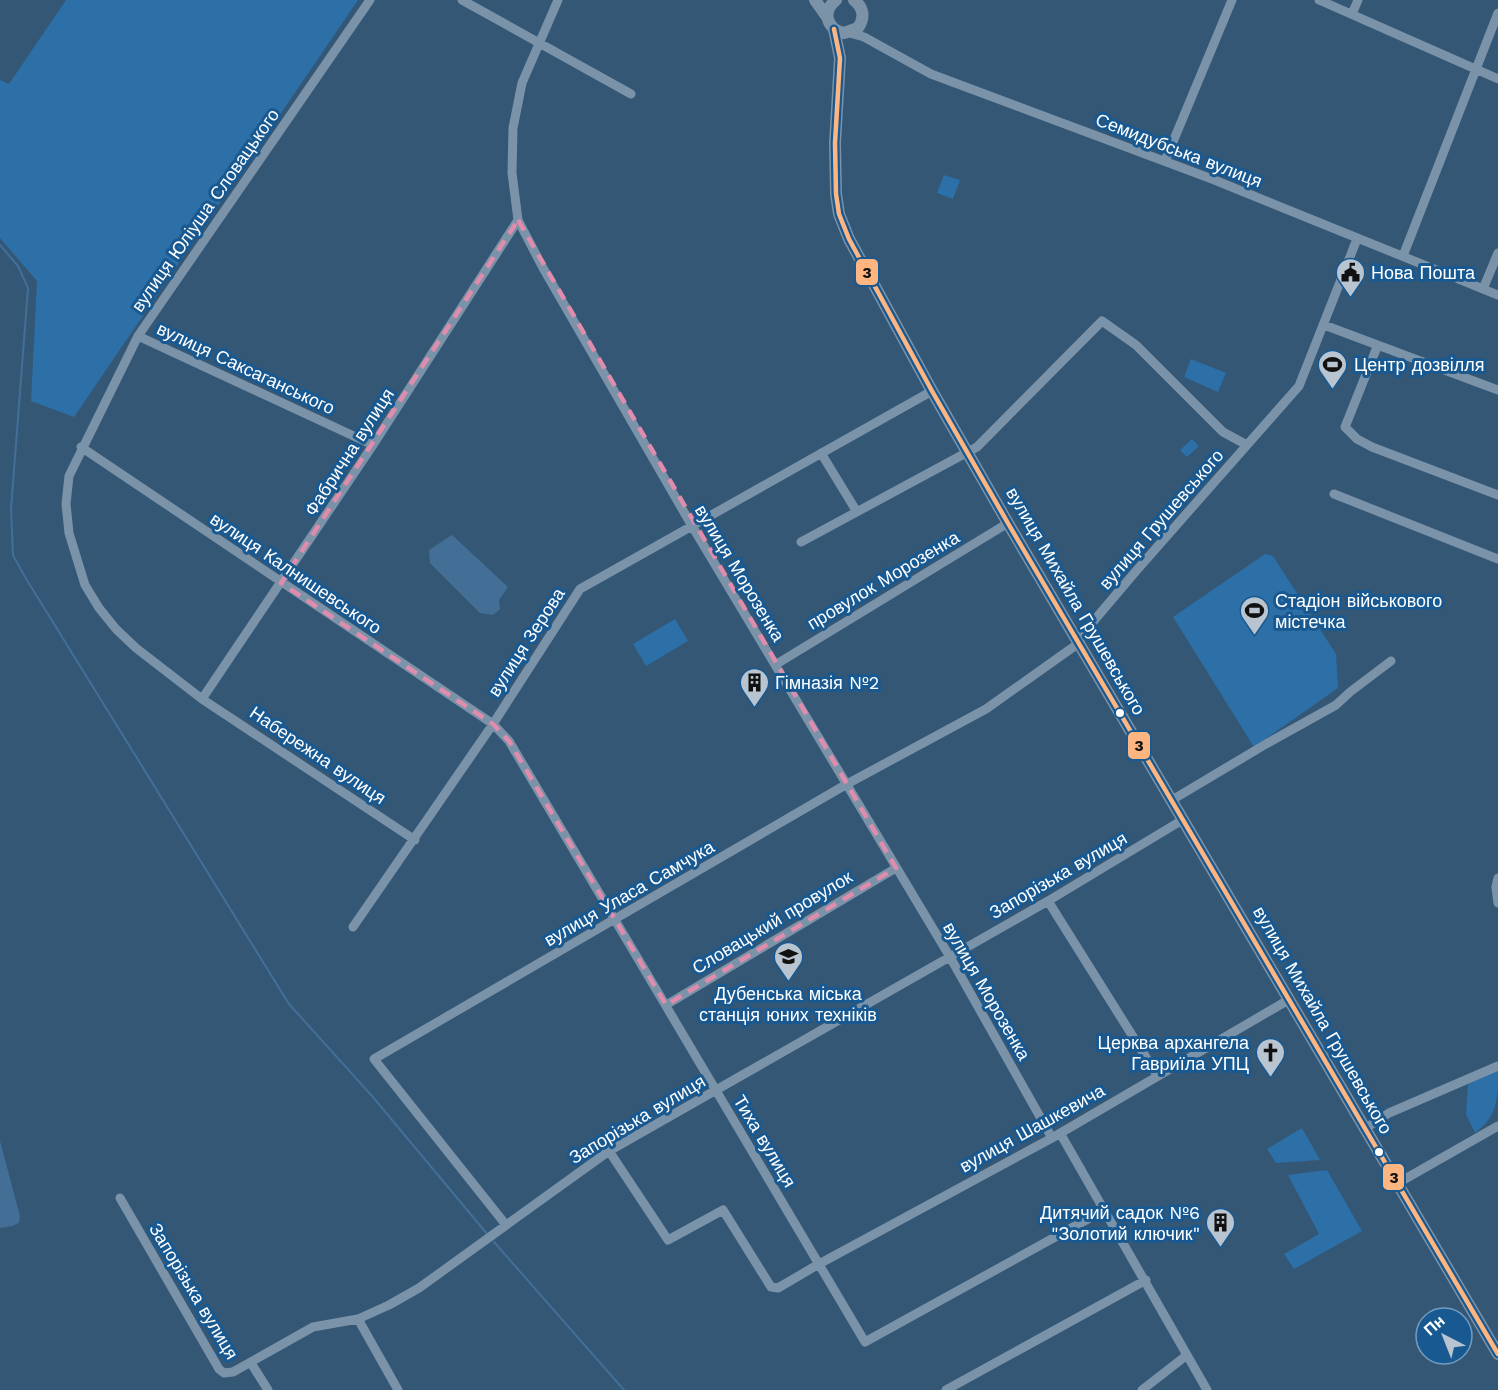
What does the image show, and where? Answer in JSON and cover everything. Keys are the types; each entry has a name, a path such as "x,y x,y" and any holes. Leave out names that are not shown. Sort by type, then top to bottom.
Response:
{"main road":[{"path":"814,0 827,16"},
{"path":"827,16 830,6 836,0"},
{"path":"834,29 850,33 858,28 864,10 854,0"},
{"name":"вулиця Михайла Грушевського","path":"827,16 829,24 834,29 840,58"},
{"name":"вулиця Михайла Грушевського","path":"850,33 843,44 840,58 835,143 836,194 839,214 849,239 932,391 1008,523 1498,1354"}],"street":[{"name":"вулиця Юліуша Словацького","path":"202,699 136,648 116,629 99,608 85,585 69,532 66,504 69,476 81,447 138,336 370,0"},
{"path":"462,0 631,94"},
{"name":"вулиця Морозенка","path":"558,0 522,83 513,128 512,173 518,220 543,268 692,526 1056,1135 1106,1209 1207,1390"},
{"path":"1165,161 1232,0"},
{"path":"1319,0 1498,79"},
{"path":"1352,14 1358,0"},
{"path":"864,10 874,42"},
{"path":"1403,256 1498,13"},
{"name":"Семидубська вулиця","path":"850,33 874,42 932,74 1165,161 1498,295"},
{"name":"Фабрична вулиця","path":"202,699 373,445 518,220"},
{"name":"вулиця Грушевського","path":"1079,643 1086,630 1136,571 1299,386 1358,239"},
{"path":"1483,289 1498,253"},
{"name":"вулиця Грушевського","path":"968,452 977,447 1102,321 1136,345 1223,432 1247,445"},
{"path":"1324,325 1498,390"},
{"name":"вулиця Саксаганського","path":"138,336 373,445"},
{"path":"1377,346 1345,427 1357,439 1372,447 1498,495"},
{"name":"вулиця Зерова","path":"353,927 493,724 580,589 932,391"},
{"name":"вулиця Калнишевського","path":"81,447 493,724"},
{"path":"801,542 968,452"},
{"path":"821,453 857,512"},
{"path":"1334,494 1498,559"},
{"name":"провулок Морозенка","path":"775,665 1008,523"},
{"name":"вулиця Уласа Самчука","path":"506,1225 374,1059 615,921 847,784 986,709 1079,643"},
{"path":"1172,800 1336,705 1391,661"},
{"name":"Набережна вулиця","path":"202,699 415,840"},
{"name":"Тиха вулиця","path":"493,724 510,741 865,1342 1106,1209"},
{"name":"Запорізька вулиця","path":"120,1198 219,1369 228,1374 313,1327 358,1319 419,1288 609,1151 1048,901 1184,819"},
{"name":"Словацький провулок","path":"666,1005 896,868"},
{"path":"1498,878 1496,887 1498,903"},
{"path":"1048,901 1157,1075"},
{"name":"вулиця Шашкевича","path":"609,1151 668,1240 723,1210 771,1287 778,1288 1056,1135 1290,999"},
{"path":"1366,1128 1389,1113 1498,1066"},
{"path":"1398,1183 1498,1126"},
{"path":"946,1390 1146,1280"},
{"path":"358,1319 398,1390"},
{"path":"1142,1390 1187,1355"},
{"path":"251,1363 268,1390"}],"highlighted area":[{"path":"518,220 896,868 666,1005 509,741 493,724 281,583"}],"shaded area":[{"path":"66,0 358,0 74,417 31,401 37,281 0,238 0,80 9,84"},
{"path":"944,175 960,180 953,199 937,193"},
{"path":"1191,359 1226,373 1218,392 1184,377"},
{"path":"1192,439 1199,446 1187,457 1180,450"},
{"path":"452,535 508,587 499,600 500,609 493,615 480,613 430,563 429,550"},
{"name":"Стадіон військового містечка","path":"1265,554 1273,556 1336,654 1338,688 1254,747 1173,617"},
{"path":"675,619 688,641 646,666 633,644"},
{"path":"1498,1069 1495,1106 1483,1127 1475,1133 1466,1114 1468,1084"},
{"path":"1302,1128 1320,1160 1276,1163 1267,1149"},
{"path":"0,1141 20,1216 19,1223 0,1228"},
{"path":"1327,1170 1362,1231 1294,1269 1284,1254 1319,1234 1288,1175"}],"waterway":[{"path":"0,245 18,266 28,288 11,509 13,555 289,1004 372,1096 488,1235"},
{"path":"494,1242 624,1390"}],"transit line":[{"name":"3","path":"834,29 840,58 835,143 836,194 839,214 849,239 1009,525 1498,1354"}],"place":[{"name":"Нова Пошта","path":"1350,298"},
{"name":"Центр дозвілля","path":"1333,390"},
{"name":"Стадіон військового містечка","path":"1254,636"},
{"name":"Гімназія №2","path":"754,708"},
{"name":"Дубенська міська станція юних техніків","path":"788,982"},
{"name":"Церква архангела Гавриїла УПЦ","path":"1270,1078"},
{"name":"Дитячий садок №6 \"Золотий ключик\"","path":"1221,1248"}]}
